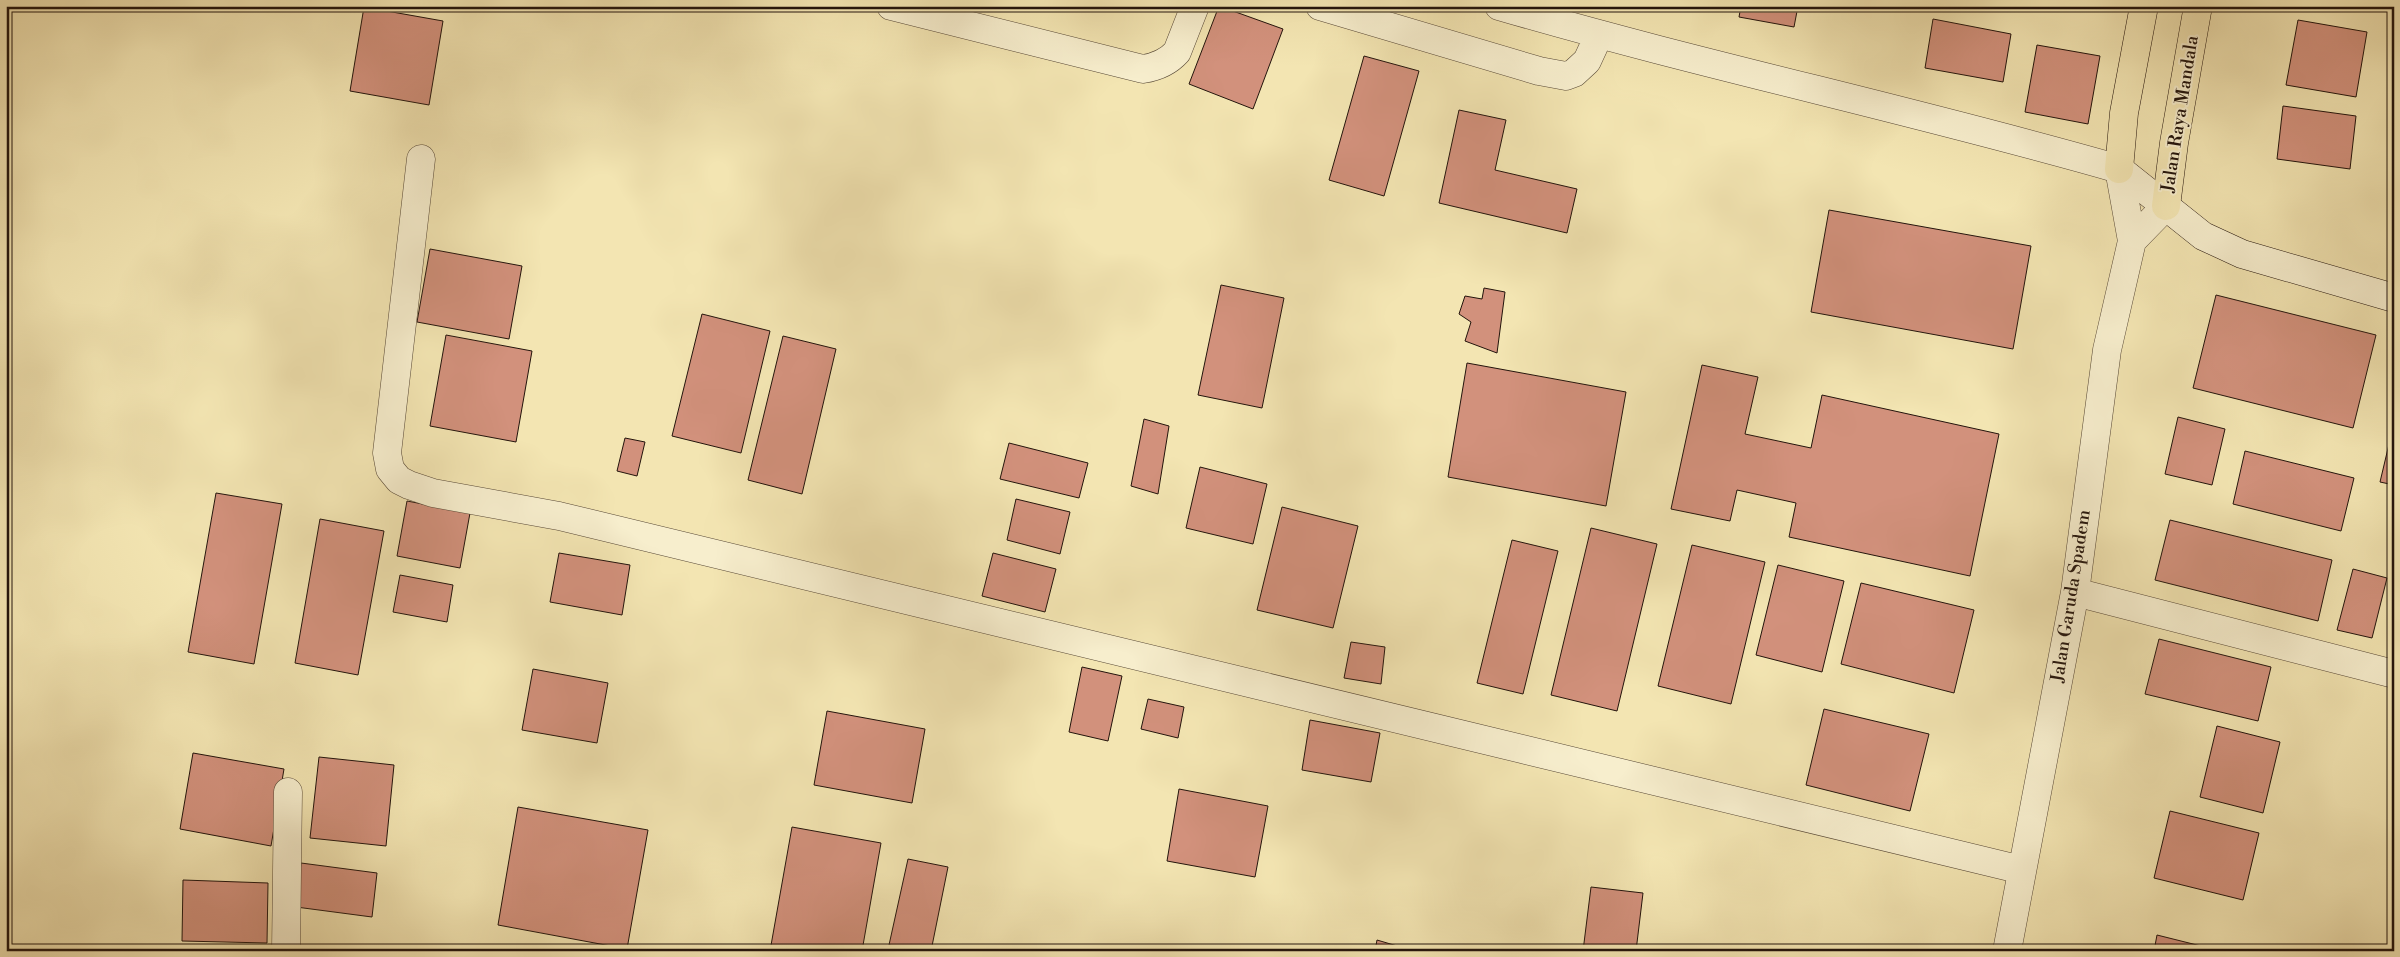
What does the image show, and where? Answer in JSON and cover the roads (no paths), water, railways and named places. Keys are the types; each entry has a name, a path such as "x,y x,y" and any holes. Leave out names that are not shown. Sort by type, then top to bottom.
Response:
{"highway":[{"path":"2120,169 2124,113 2144,6"},
{"name":"Jalan Raya Mandala","path":"2166,206 2174,143 2198,6"}],"street":[{"path":"891,6 1143,69 1154,67 1177,52 1196,6"},
{"path":"1320,6 1539,71 1566,76 1581,68 1599,35"},
{"path":"1499,6 1599,35 2018,140 2120,169 2203,236 2242,254 2394,298"},
{"path":"421,159 388,454 390,469 399,480 409,485 433,493 588,523 2022,870"},
{"path":"2120,169 2132,241"},
{"name":"Jalan Raya Mandala","path":"2132,241 2166,206"},
{"name":"Jalan Garuda Spadem","path":"2007,951 2075,592 2107,350 2132,241"},
{"path":"2075,592 2394,674"},
{"path":"286,951 288,792"}]}
